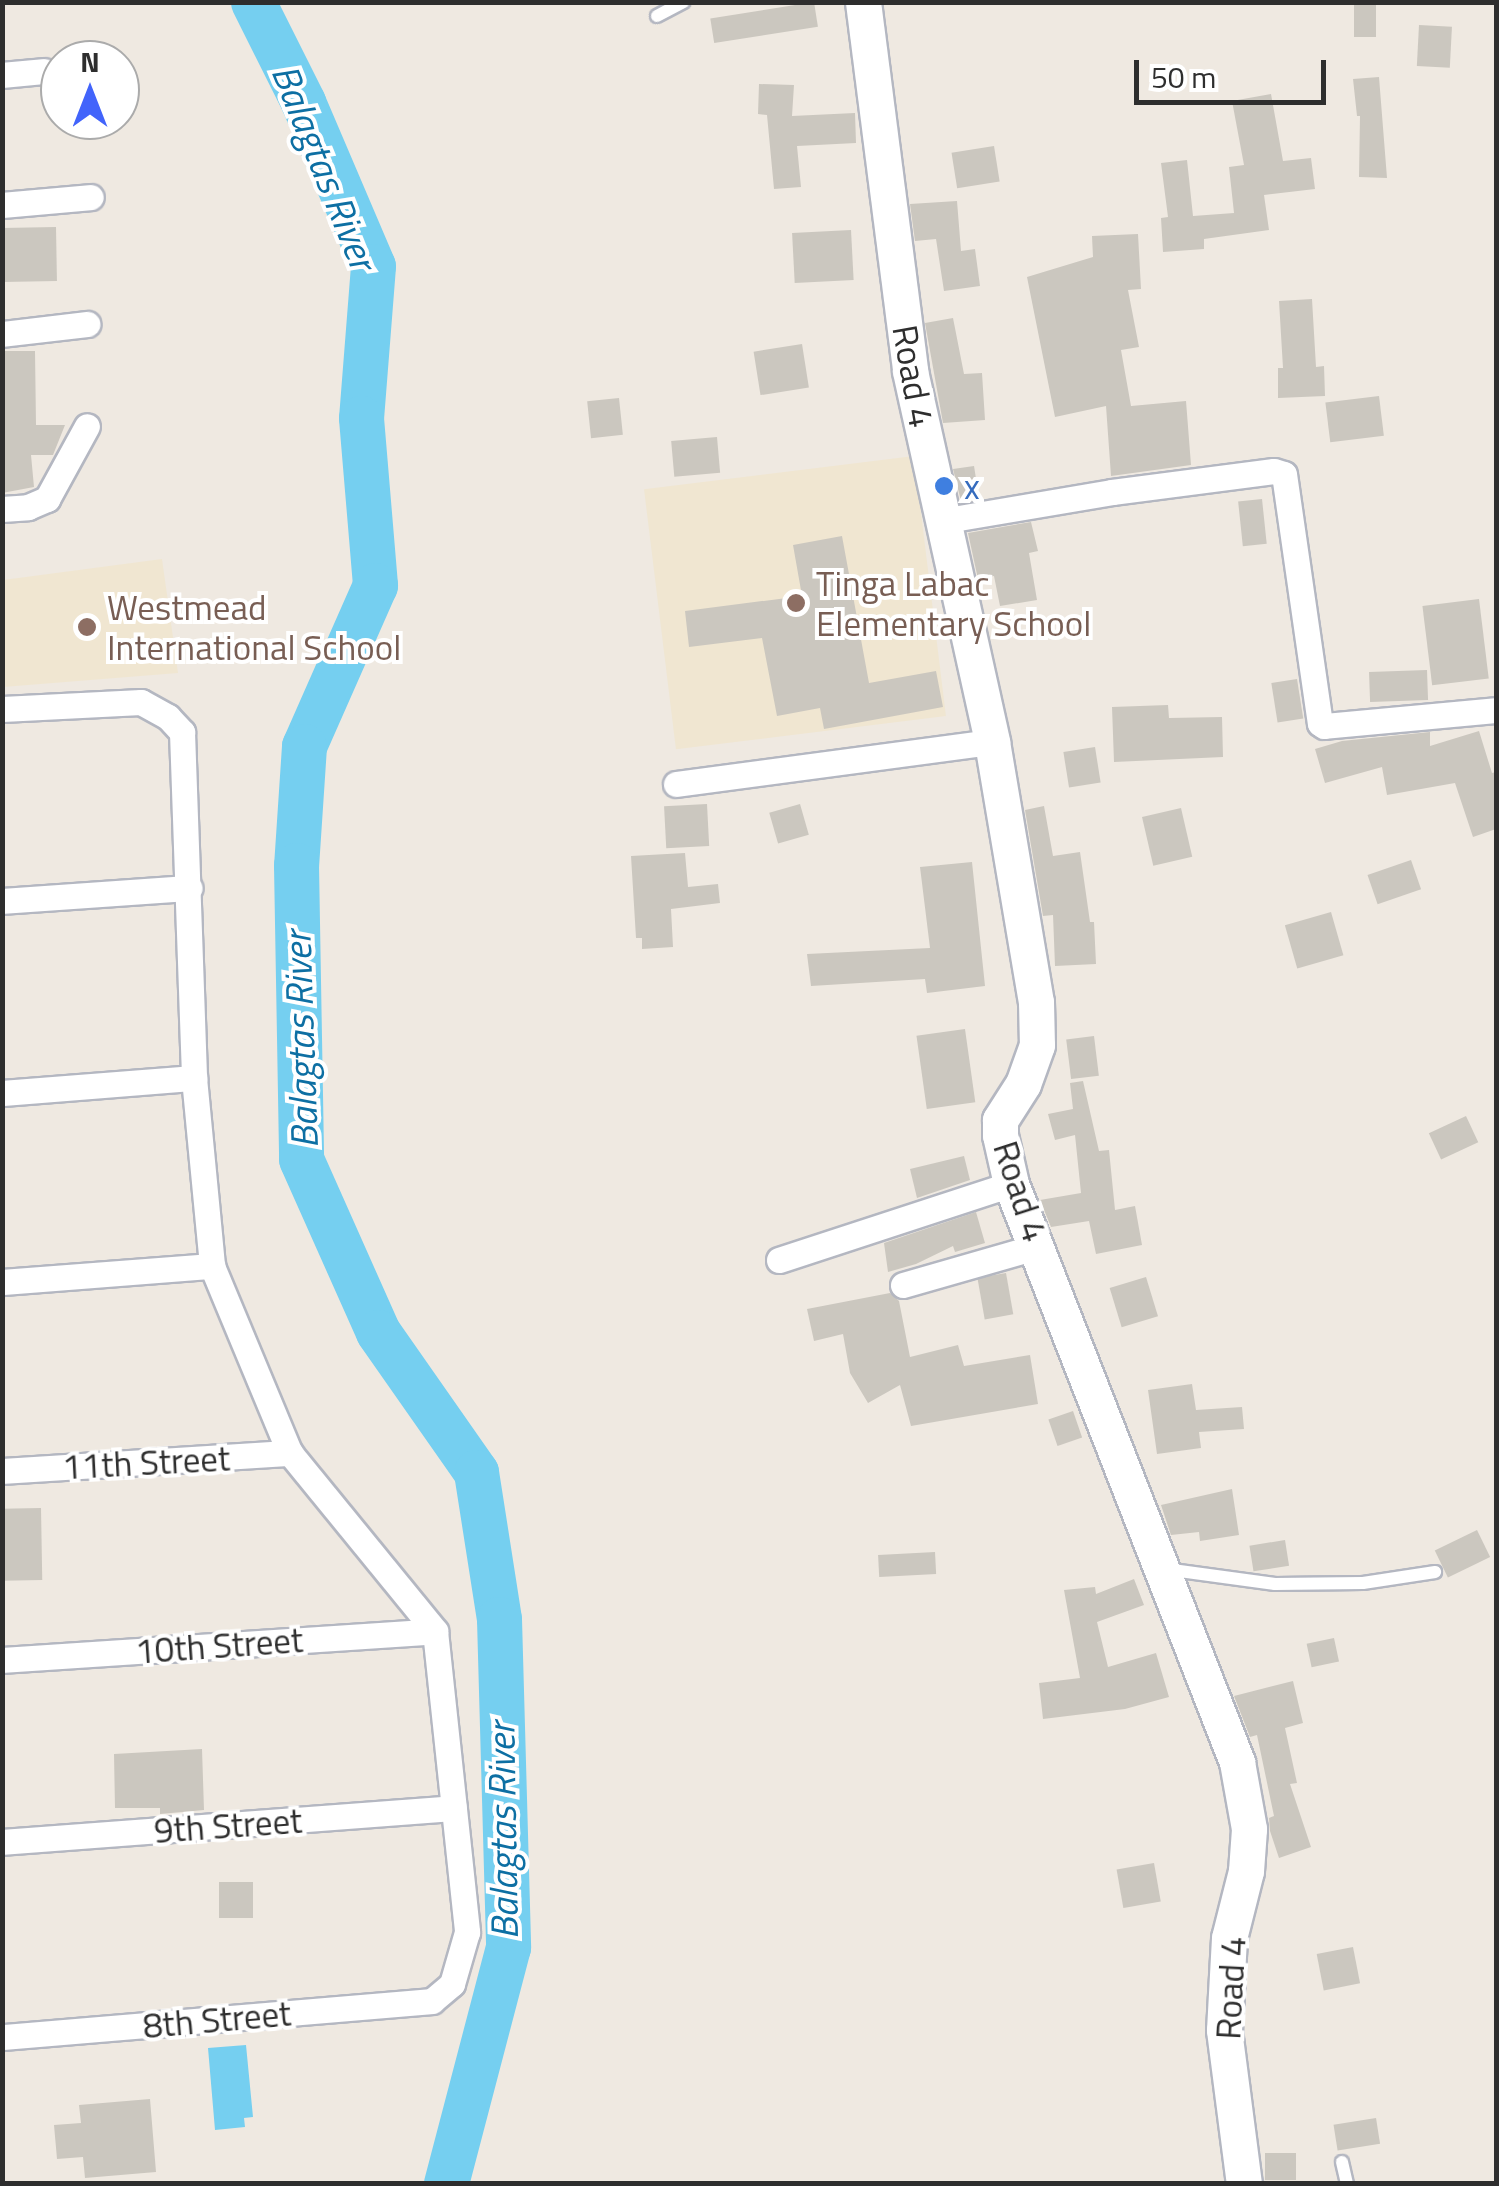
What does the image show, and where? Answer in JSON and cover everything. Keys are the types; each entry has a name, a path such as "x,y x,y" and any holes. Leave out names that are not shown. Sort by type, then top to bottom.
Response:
{"street":[{"name":"Road 4","path":"863,2 910,371 992,742 1036,1002 1037,1045 1023,1084 1000,1120 1011,1184 1237,1762 1248,1829 1246,1871 1229,1938 1224,2012 1244,2184"},
{"path":"2,75 40,70"},
{"path":"2,205 91,197"},
{"path":"2,334 87,324"},
{"path":"2,509 28,507 47,499 87,426"},
{"path":"941,521 1112,492 1274,471 1284,474 1320,723 1324,726 1496,710"},
{"path":"2,709 141,702 168,717 182,732 194,1078 212,1266 290,1453 435,1631 454,1808"},
{"path":"676,784 992,742"},
{"path":"2,901 190,888"},
{"path":"2,1093 194,1078"},
{"path":"778,1260 1011,1184"},
{"path":"903,1285 1038,1246"},
{"path":"2,1282 212,1266"},
{"name":"11th Street","path":"2,1470 290,1453"},
{"name":"10th Street","path":"2,1660 435,1631"},
{"name":"9th Street","path":"2,1842 454,1808"},
{"name":"8th Street","path":"2,2037 432,2001 452,1984 467,1932 454,1808"}],"lane":[{"path":"656,16 683,2"},
{"path":"1163,1568 1275,1584 1363,1583 1434,1572"},
{"path":"1342,2162 1347,2184"}],"shaded area":[{"name":"Tinga Labac Elementary School","path":"914,456 946,716 676,749 644,489"},
{"name":"Westmead International School","path":"162,559 178,673 3,687 3,580"}],"water":[{"path":"246,2045 253,2117 244,2118 245,2127 215,2130 208,2048"}],"building":[{"path":"814,2 818,27 714,43 710,18"},
{"path":"1354,2 1376,2 1376,37 1354,37"},
{"path":"1419,25 1452,27 1450,68 1417,66"},
{"path":"1379,77 1387,178 1359,177 1360,116 1353,79"},
{"path":"759,84 794,85 792,116 855,113 856,143 797,146 801,187 774,189 767,115 758,114"},
{"path":"1271,94 1283,161 1311,158 1315,189 1264,195 1269,230 1204,239 1204,249 1163,252 1161,218 1168,217 1161,163 1187,160 1193,216 1234,213 1229,167 1244,165 1232,101"},
{"path":"994,146 1000,182 957,188 952,153"},
{"path":"957,201 961,251 975,249 980,286 944,291 936,239 915,241 910,204"},
{"path":"56,227 57,281 3,282 2,228"},
{"path":"851,230 854,280 795,283 792,233"},
{"path":"1138,234 1141,289 1128,290 1139,347 1121,350 1131,406 1186,401 1191,465 1111,476 1106,406 1055,417 1027,277 1093,257 1092,236"},
{"path":"1312,299 1316,367 1324,366 1325,396 1278,398 1278,368 1283,368 1279,301"},
{"path":"953,318 964,374 982,373 985,420 943,423 925,323"},
{"path":"802,344 809,387 760,395 754,352"},
{"path":"2,351 35,351 36,425 65,425 53,455 31,455 34,487 2,493"},
{"path":"1379,396 1384,436 1330,442 1325,403"},
{"path":"619,398 623,435 591,438 587,401"},
{"path":"717,437 720,473 674,477 671,441"},
{"path":"974,466 979,498 961,501 953,469"},
{"path":"1262,499 1267,544 1243,546 1238,502"},
{"path":"1031,522 1038,551 1029,553 1037,600 1000,606 994,576 978,579 968,533"},
{"path":"842,536 869,683 936,671 943,707 824,729 820,708 777,716 762,638 689,647 685,611 802,596 793,545"},
{"path":"1479,599 1489,678 1432,685 1422,606"},
{"path":"1427,670 1428,700 1370,702 1369,672"},
{"path":"1297,679 1303,719 1278,723 1271,683"},
{"path":"1168,705 1169,718 1222,717 1223,757 1114,762 1112,707"},
{"path":"1479,731 1492,773 1496,772 1496,829 1473,837 1455,783 1387,795 1382,767 1325,783 1315,749 1342,741 1430,732 1430,746"},
{"path":"1095,747 1101,783 1069,788 1063,752"},
{"path":"707,804 709,846 666,848 664,806"},
{"path":"800,804 809,835 778,844 769,813"},
{"path":"1044,806 1053,856 1080,852 1090,922 1094,922 1096,964 1055,966 1053,915 1043,916 1025,810"},
{"path":"1181,808 1192,857 1153,866 1142,817"},
{"path":"685,853 688,887 718,884 720,903 671,909 673,947 642,949 642,938 636,938 631,856"},
{"path":"1411,860 1421,889 1378,904 1368,875"},
{"path":"972,862 985,986 927,993 925,979 811,986 807,954 930,948 920,867"},
{"path":"1331,912 1343,955 1297,968 1285,925"},
{"path":"965,1029 975,1102 927,1109 916,1036"},
{"path":"1094,1036 1099,1076 1071,1079 1066,1039"},
{"path":"1083,1081 1099,1151 1109,1150 1115,1210 1135,1206 1142,1245 1096,1254 1089,1221 1051,1227 1040,1200 1081,1193 1075,1135 1055,1140 1048,1114 1073,1109 1070,1083"},
{"path":"1466,1116 1478,1142 1441,1160 1429,1133"},
{"path":"964,1156 970,1180 917,1198 910,1169"},
{"path":"976,1212 985,1243 955,1252 953,1246 888,1272 884,1243"},
{"path":"1006,1273 1013,1314 985,1319 977,1278"},
{"path":"1146,1277 1158,1316 1122,1327 1110,1288"},
{"path":"890,1293 899,1301 910,1357 958,1345 964,1366 1030,1355 1038,1404 911,1426 900,1385 868,1403 850,1373 843,1334 814,1341 807,1309"},
{"path":"1192,1384 1196,1410 1242,1407 1244,1429 1199,1432 1201,1448 1157,1454 1148,1390"},
{"path":"1073,1411 1082,1437 1058,1446 1048,1419"},
{"path":"1232,1489 1239,1535 1200,1541 1199,1532 1171,1535 1161,1505"},
{"path":"41,1508 42,1580 3,1581 2,1509"},
{"path":"1477,1530 1490,1557 1448,1578 1435,1551"},
{"path":"1285,1540 1289,1566 1254,1571 1249,1546"},
{"path":"935,1552 936,1574 879,1577 878,1555"},
{"path":"1134,1579 1144,1605 1097,1622 1108,1667 1156,1653 1169,1697 1125,1709 1043,1719 1039,1683 1080,1678 1064,1590 1095,1587 1096,1594"},
{"path":"1334,1638 1339,1661 1312,1667 1307,1644"},
{"path":"1293,1681 1303,1723 1285,1728 1297,1783 1290,1784 1311,1847 1279,1858 1270,1831 1269,1818 1274,1816 1257,1735 1250,1737 1234,1696"},
{"path":"202,1749 204,1810 160,1814 160,1808 115,1808 114,1754"},
{"path":"1154,1863 1161,1901 1123,1908 1117,1870"},
{"path":"219,1882 253,1882 253,1918 219,1918"},
{"path":"1353,1947 1360,1983 1324,1990 1317,1954"},
{"path":"150,2099 156,2172 85,2178 83,2157 57,2159 54,2125 81,2123 79,2105"},
{"path":"1376,2118 1380,2144 1338,2150 1334,2125"},
{"path":"1265,2153 1296,2153 1296,2180 1265,2180"}],"waterway":[{"name":"Balagtas River","path":"253,2 303,102 373,266 361,418 375,585 304,746 296,865 301,1159 378,1332 476,1472 499,1619 508,1947 446,2184"}],"place":[{"name":"x","path":"944,486"},
{"name":"Tinga Labac Elementary School","path":"796,603"},
{"name":"Westmead International School","path":"87,627"}]}
